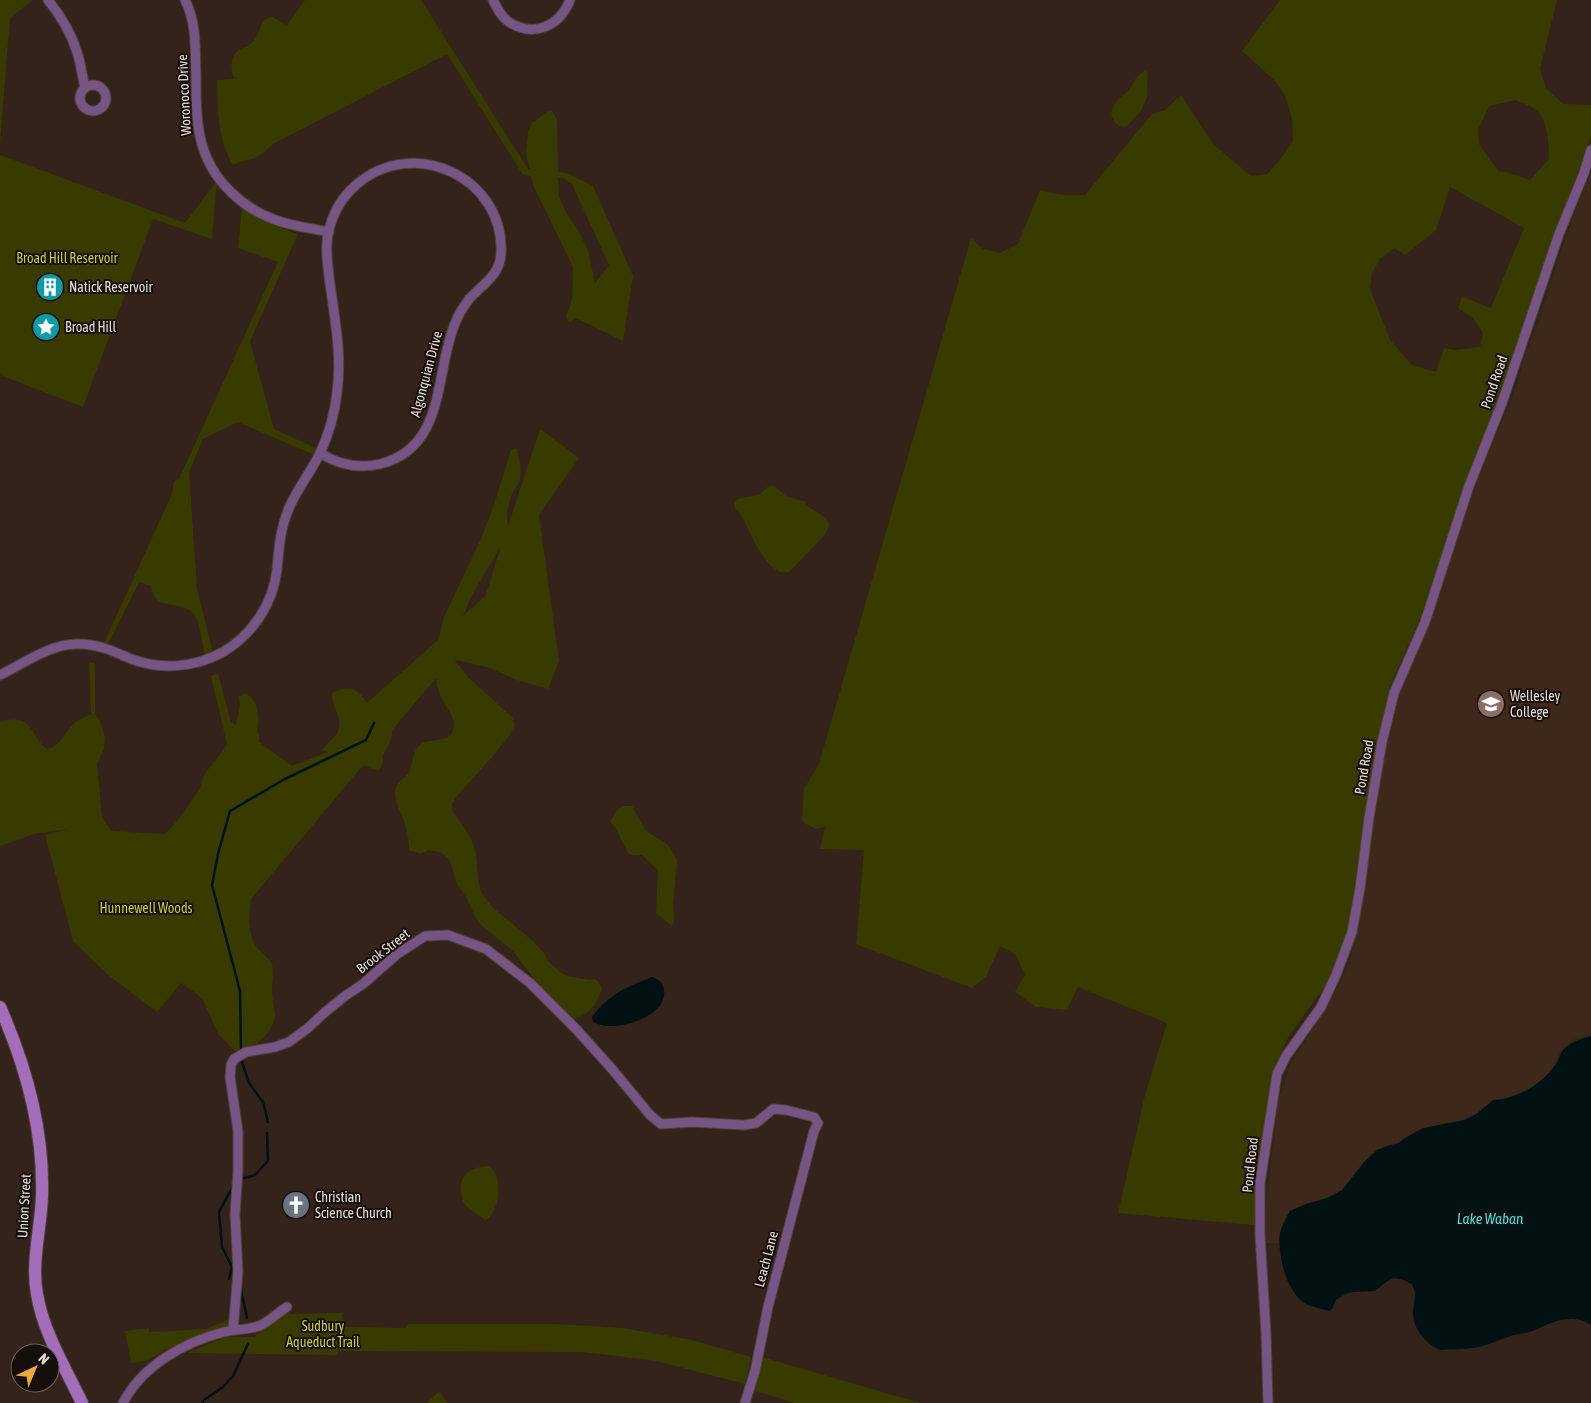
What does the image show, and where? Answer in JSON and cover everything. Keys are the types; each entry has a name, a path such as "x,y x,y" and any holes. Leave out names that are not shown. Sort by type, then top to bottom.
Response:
{"street":[{"path":"48,0 71,35 85,87"},
{"name":"Woronoco Drive","path":"185,0 190,12 194,32 199,136 214,174 235,196 263,215 282,222 328,232"},
{"path":"493,0 500,13 509,22 536,30 547,27 556,21 570,0"},
{"name":"Pond Road","path":"1268,1403 1260,1235 1260,1183 1277,1074 1286,1056 1321,1007 1336,975 1352,932 1382,742 1394,693 1425,622 1469,486 1502,402 1559,234 1584,173 1591,150"},
{"name":"Algonquian Drive","path":"0,675 49,650 73,644 98,646 144,663 163,666 183,665 202,661 231,647 254,625 269,600 275,581 280,538 285,518 295,496 320,453 334,410 339,369 328,262 328,232 333,217 353,188 386,167 404,163 425,164 440,167 454,173 463,178 485,199 495,218 501,239 501,259 495,273 468,300 454,324 445,351 431,420 414,445 387,462 368,466 350,466 334,462 320,453"},
{"name":"Brook Street","path":"233,1330 238,1272 235,1214 238,1131 230,1077 231,1065 239,1055 246,1052 289,1042 345,996 363,984 396,955 425,936 448,934 486,949 530,983 576,1029 650,1115 662,1124 692,1122 744,1126 756,1123 773,1109 786,1110 814,1117 818,1123"},
{"name":"Union Street","path":"0,1007 5,1032 19,1055 36,1122 40,1152 42,1196 35,1272 37,1295 46,1327 82,1403"},
{"name":"Leach Lane","path":"745,1403 755,1371 768,1307 814,1131 818,1123"},
{"path":"123,1403 139,1379 159,1362 201,1340 233,1330 263,1324 288,1307"}],"shaded area":[{"name":"Wellesley College","path":"1591,172 1591,1034 1573,1040 1560,1052 1550,1071 1536,1087 1480,1109 1472,1120 1356,1184 1280,1235 1279,1243 1266,1243 1266,1204 1278,1101 1290,1065 1340,984 1351,956 1362,902 1374,810 1394,697 1416,657 1448,559 1485,458 1506,413 1518,381 1526,351 1538,325 1573,215"}],"green space":[{"path":"0,0 33,0 10,18 0,142"},
{"path":"305,0 421,0 528,169 530,169 526,154 528,132 532,123 547,112 552,111 557,119 558,172 567,173 593,186 633,276 623,341 576,318 569,323 566,316 572,298 573,267 533,185 531,176 523,175 447,54 273,144 256,158 233,165 221,134 217,80 234,79 232,59 239,50 253,42 264,20 272,17 287,25","holes":["558,178 563,178 572,184 609,265 595,283 588,250 559,197"]},
{"path":"1280,0 1557,0 1540,69 1546,88 1563,104 1591,105 1591,135 1578,173 1554,234 1500,398 1418,623 1391,684 1361,840 1348,930 1326,985 1289,1036 1275,1066 1257,1180 1254,1225 1118,1213 1145,1095 1167,1023 1078,987 1067,1010 1036,1007 1015,992 1025,975 1016,955 1000,946 986,977 972,988 856,944 864,850 820,849 825,827 816,829 804,823 802,819 804,789 819,764 971,238 983,249 1000,253 1018,244 1040,190 1061,195 1085,195 1152,114 1165,110 1181,95 1213,144 1251,176 1267,174 1293,141 1292,119 1285,95 1276,82 1242,51","holes":["1516,100 1535,109 1540,114 1547,132 1549,159 1530,180 1498,171 1479,144 1478,130 1489,106","1450,187 1524,228 1491,308 1462,297 1458,308 1473,318 1483,333 1480,347 1455,350 1444,348 1436,372 1412,365 1390,340 1370,289 1372,273 1380,259 1394,248 1405,255 1436,230"]},
{"path":"1145,71 1148,73 1147,97 1141,111 1126,127 1122,127 1113,120 1112,109 1118,99 1128,91 1137,77"},
{"name":"Broad Hill Reservoir","path":"0,155 185,223 217,181 212,239 153,219 83,407 0,375"},
{"path":"242,207 263,221 298,234 250,341 274,429 322,451 319,457 238,422 203,439 189,472 197,589 213,653 205,656 199,627 194,614 182,607 162,603 153,594 151,586 139,582 108,644 104,643 172,494 174,481 179,479 278,262 238,248"},
{"name":"Hunnewell Woods","path":"540,429 579,458 539,515 559,661 548,689 517,680 490,668 455,661 469,678 512,717 515,725 493,756 457,796 452,804 452,810 471,838 476,853 481,892 492,907 534,942 544,953 548,961 560,972 567,976 589,980 595,979 599,982 602,988 593,1007 584,1015 564,1019 513,951 481,925 457,884 450,861 442,853 428,850 420,854 409,850 406,827 396,799 396,787 409,772 414,754 421,744 446,738 453,731 454,724 451,713 440,695 436,678 392,730 391,740 383,756 382,766 378,771 363,765 251,899 249,920 251,936 257,948 272,965 273,971 274,1022 261,1040 248,1049 235,1051 218,1034 203,1000 181,983 157,1012 108,975 73,941 45,835 69,829 34,834 0,846 0,722 19,720 25,722 47,749 56,745 76,722 91,714 89,662 95,663 95,714 100,721 105,737 104,749 97,764 102,817 111,831 165,834 191,802 200,788 206,772 227,744 211,676 218,674 231,722 236,725 240,705 239,697 244,693 253,699 257,709 259,742 292,766 328,752 323,750 339,728 339,719 332,693 348,688 352,689 360,694 367,703 439,639 443,619 480,541 493,508 511,450 516,448 519,456 521,476 509,502 508,526","holes":["501,546 485,596 463,616 471,597"]},
{"path":"773,485 787,497 804,501 806,505 826,518 829,524 823,537 789,572 781,572 773,568 766,560 734,505 737,499 759,495 766,488"},
{"path":"624,806 632,806 646,831 667,844 677,860 673,908 674,920 672,926 656,913 658,870 642,855 631,855 628,853 615,827 610,822 617,810"},
{"path":"489,1166 497,1178 498,1194 491,1216 486,1220 464,1203 461,1185 468,1172"},
{"name":"Sudbury Aqueduct Trail","path":"342,1313 344,1327 406,1328 408,1324 553,1324 622,1328 692,1340 751,1357 745,1384 656,1361 579,1352 338,1351 337,1355 187,1353 226,1337 254,1337 283,1314"},
{"path":"229,1319 229,1325 165,1350 146,1361 131,1363 125,1331 149,1328 149,1332 206,1329"},
{"path":"762,1357 920,1403 795,1403 755,1391"},
{"path":"439,1391 447,1403 427,1403"}],"water":[{"path":"652,977 663,985 664,990 664,999 653,1013 635,1022 616,1026 604,1026 593,1022 592,1017 605,1002 626,988"},
{"name":"Lake Waban","path":"1591,1036 1591,1325 1574,1319 1561,1320 1533,1331 1482,1346 1468,1349 1440,1350 1425,1340 1415,1325 1413,1313 1414,1288 1410,1283 1403,1280 1394,1278 1375,1291 1353,1292 1344,1295 1336,1300 1329,1311 1308,1305 1299,1299 1284,1272 1280,1251 1280,1233 1290,1211 1327,1198 1342,1190 1364,1162 1377,1150 1398,1143 1423,1128 1464,1120 1478,1113 1493,1100 1511,1097 1529,1089 1544,1078 1566,1047"}],"waterway":[{"path":"241,1050 240,991 212,885 230,811 285,779 366,740 374,723"},
{"path":"242,1062 249,1083 263,1102 268,1122"},
{"path":"244,1178 255,1175 268,1161 267,1133"},
{"path":"229,1279 232,1267 222,1247 219,1212 233,1186"},
{"path":"241,1290 247,1318"},
{"path":"202,1403 223,1387 233,1376 248,1344"}],"place":[{"name":"Natick Reservoir","path":"50,287"},
{"name":"Broad Hill","path":"46,327"},
{"name":"Wellesley College","path":"1491,704"},
{"name":"Christian Science Church","path":"296,1205"}]}
